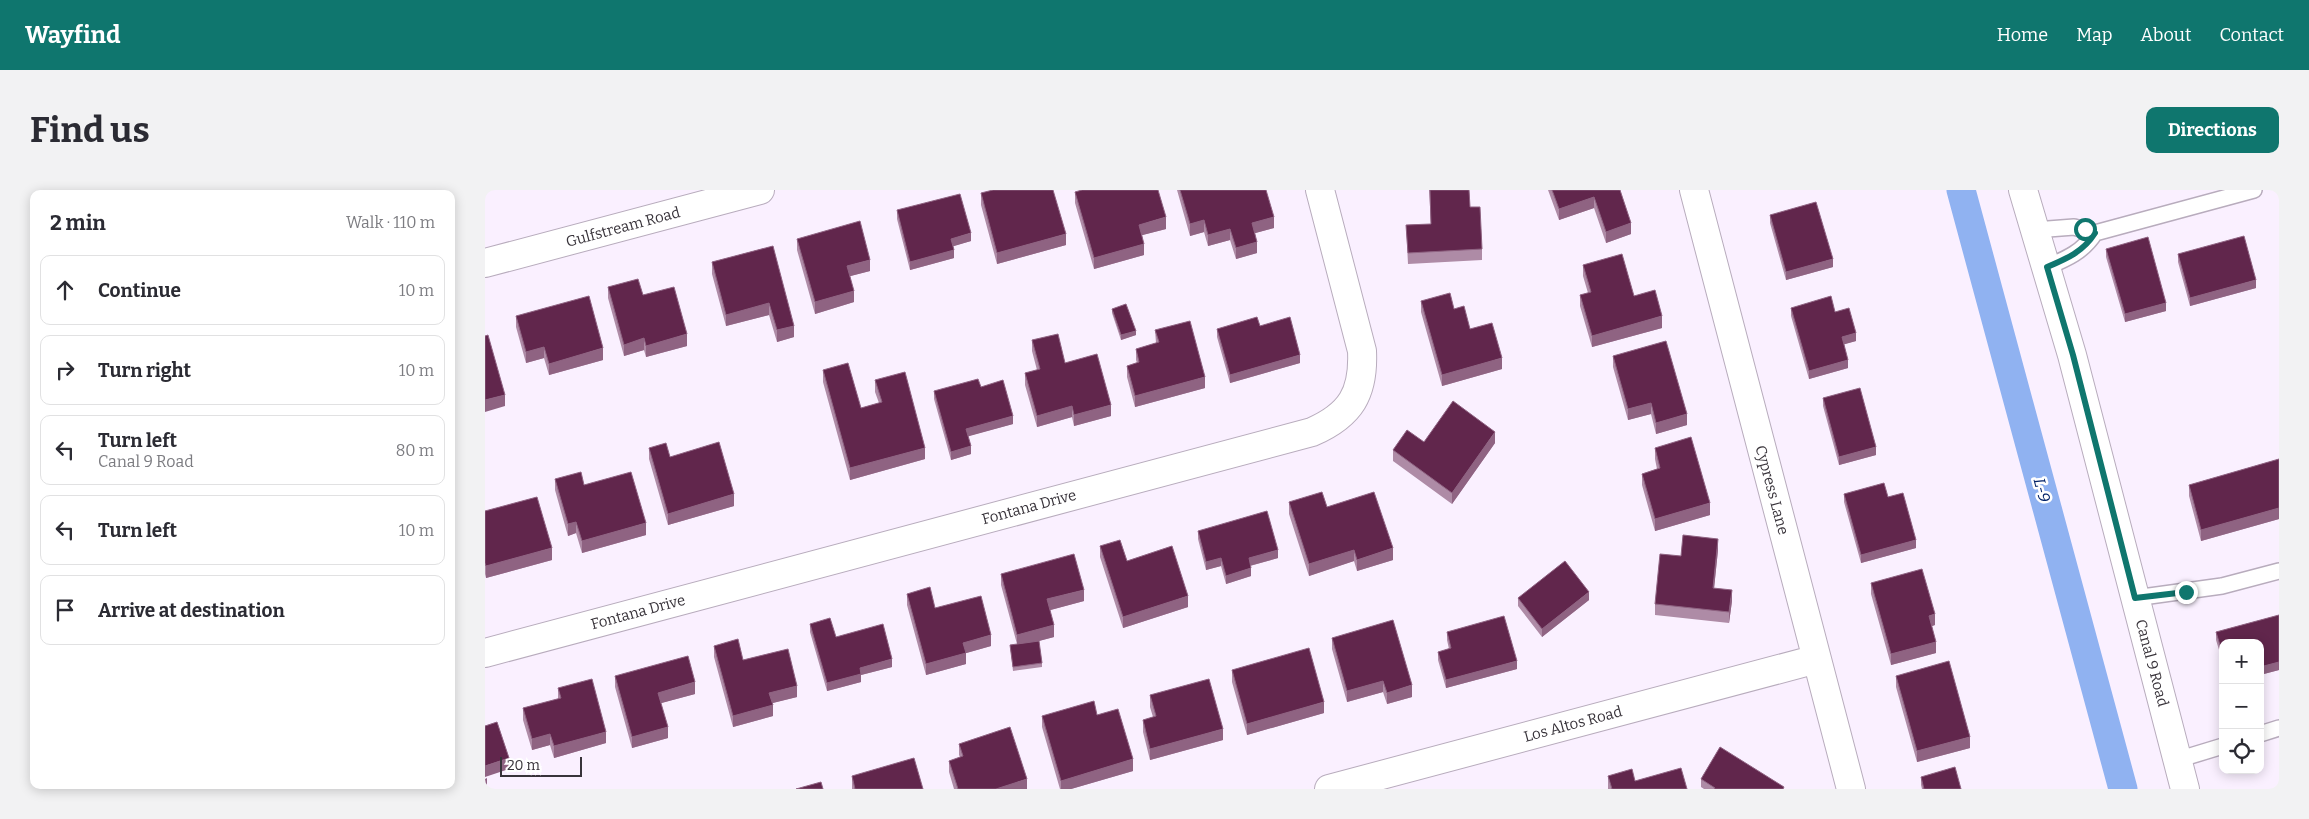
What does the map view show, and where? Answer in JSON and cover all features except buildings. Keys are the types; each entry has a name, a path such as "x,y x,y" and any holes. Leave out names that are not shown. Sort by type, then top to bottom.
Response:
{"street":[{"name":"Gulfstream Road","path":"485,264 760,190"},
{"name":"Fontana Drive","path":"485,653 1303,434 1331,423 1351,404 1358,392 1363,372 1362,351 1320,190"},
{"name":"Cypress Lane","path":"1694,190 1851,789"},
{"name":"Canal 9 Road","path":"2023,190 2073,355 2185,789"},
{"name":"Los Altos Road","path":"1329,789 1817,659"}],"lane":[{"path":"2035,230 2074,227 2095,233 2254,190"},
{"path":"2047,267 2072,256 2083,248 2095,233"},
{"path":"2135,598 2222,586 2279,571"},
{"path":"2264,733 2279,728"},
{"path":"2177,760 2219,747"}],"waterway":[{"name":"L-9","path":"1961,190 2123,789"}],"route":[{"path":"2085,229 2095,233 2090,241 2072,256 2047,267 2073,355 2135,598 2186,592"}]}
